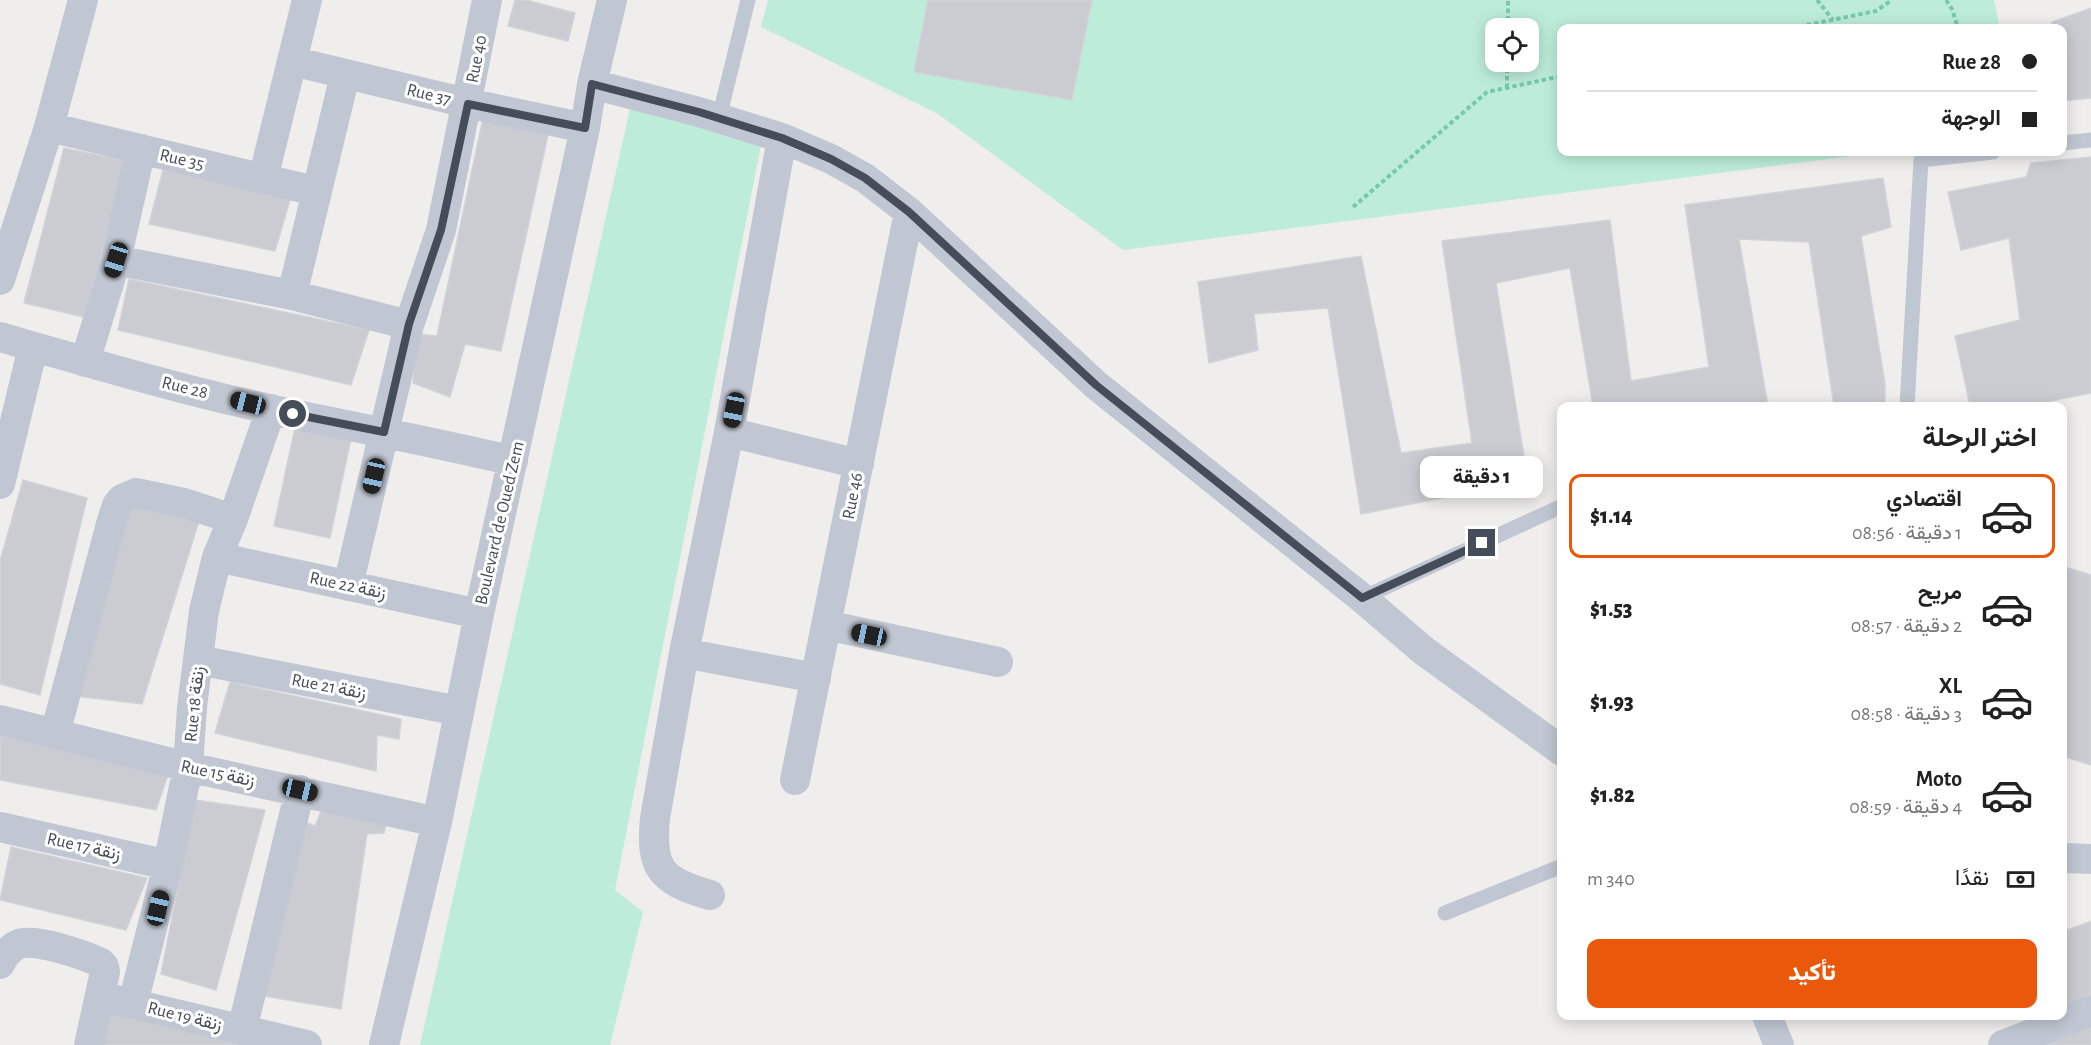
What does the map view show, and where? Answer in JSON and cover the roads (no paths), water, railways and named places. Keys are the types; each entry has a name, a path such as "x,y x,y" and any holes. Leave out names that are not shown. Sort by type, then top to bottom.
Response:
{"street":[{"path":"0,280 49,127 83,0"},
{"path":"263,179 307,0"},
{"name":"Rue 40","path":"348,586 409,324 441,230 487,0"},
{"name":"Boulevard de Oued Zem","path":"384,1045 437,822 478,614 612,0"},
{"name":"Rue 37","path":"292,61 468,104 585,128"},
{"path":"292,295 315,191 345,75"},
{"path":"592,84 719,118 782,138 831,159 865,178 909,212 1096,385 1362,598 1424,651 1557,747"},
{"name":"Rue 35","path":"49,127 315,191"},
{"path":"710,895 686,888 664,873 656,862 652,844 684,653 729,432 782,138"},
{"path":"85,362 116,260 141,149"},
{"name":"Rue 46","path":"795,780 909,212"},
{"path":"116,260 292,295 409,324"},
{"name":"Rue 28","path":"0,337 85,362 271,409 513,461"},
{"path":"0,484 33,347"},
{"name":"Rue 18 زنقة","path":"133,1003 168,866 188,767 192,707 204,611 217,557 271,409"},
{"path":"729,432 859,464"},
{"path":"55,734 117,505 122,499 136,493 184,503 232,519"},
{"name":"Rue 22 زنقة","path":"217,557 478,614"},
{"path":"826,625 998,662"},
{"path":"684,653 816,678"},
{"name":"Rue 21 زنقة","path":"198,660 459,711"},
{"name":"Rue 15 زنقة","path":"0,720 188,767 437,822"},
{"path":"242,1030 300,790"},
{"name":"Rue 17 زنقة","path":"0,827 168,866"},
{"path":"2067,858 2091,859"},
{"path":"0,964 11,948 26,942 81,955 104,966 89,1045"},
{"name":"Rue 19 زنقة","path":"100,996 307,1045"},
{"path":"2003,1045 2091,1011"},
{"path":"1769,1020 1779,1045"}],"lane":[{"path":"719,118 748,0"},
{"path":"2067,142 2091,140"},
{"path":"1907,402 1921,160 1957,156"},
{"path":"1362,598 1557,508"},
{"path":"1445,913 1557,868"}]}
